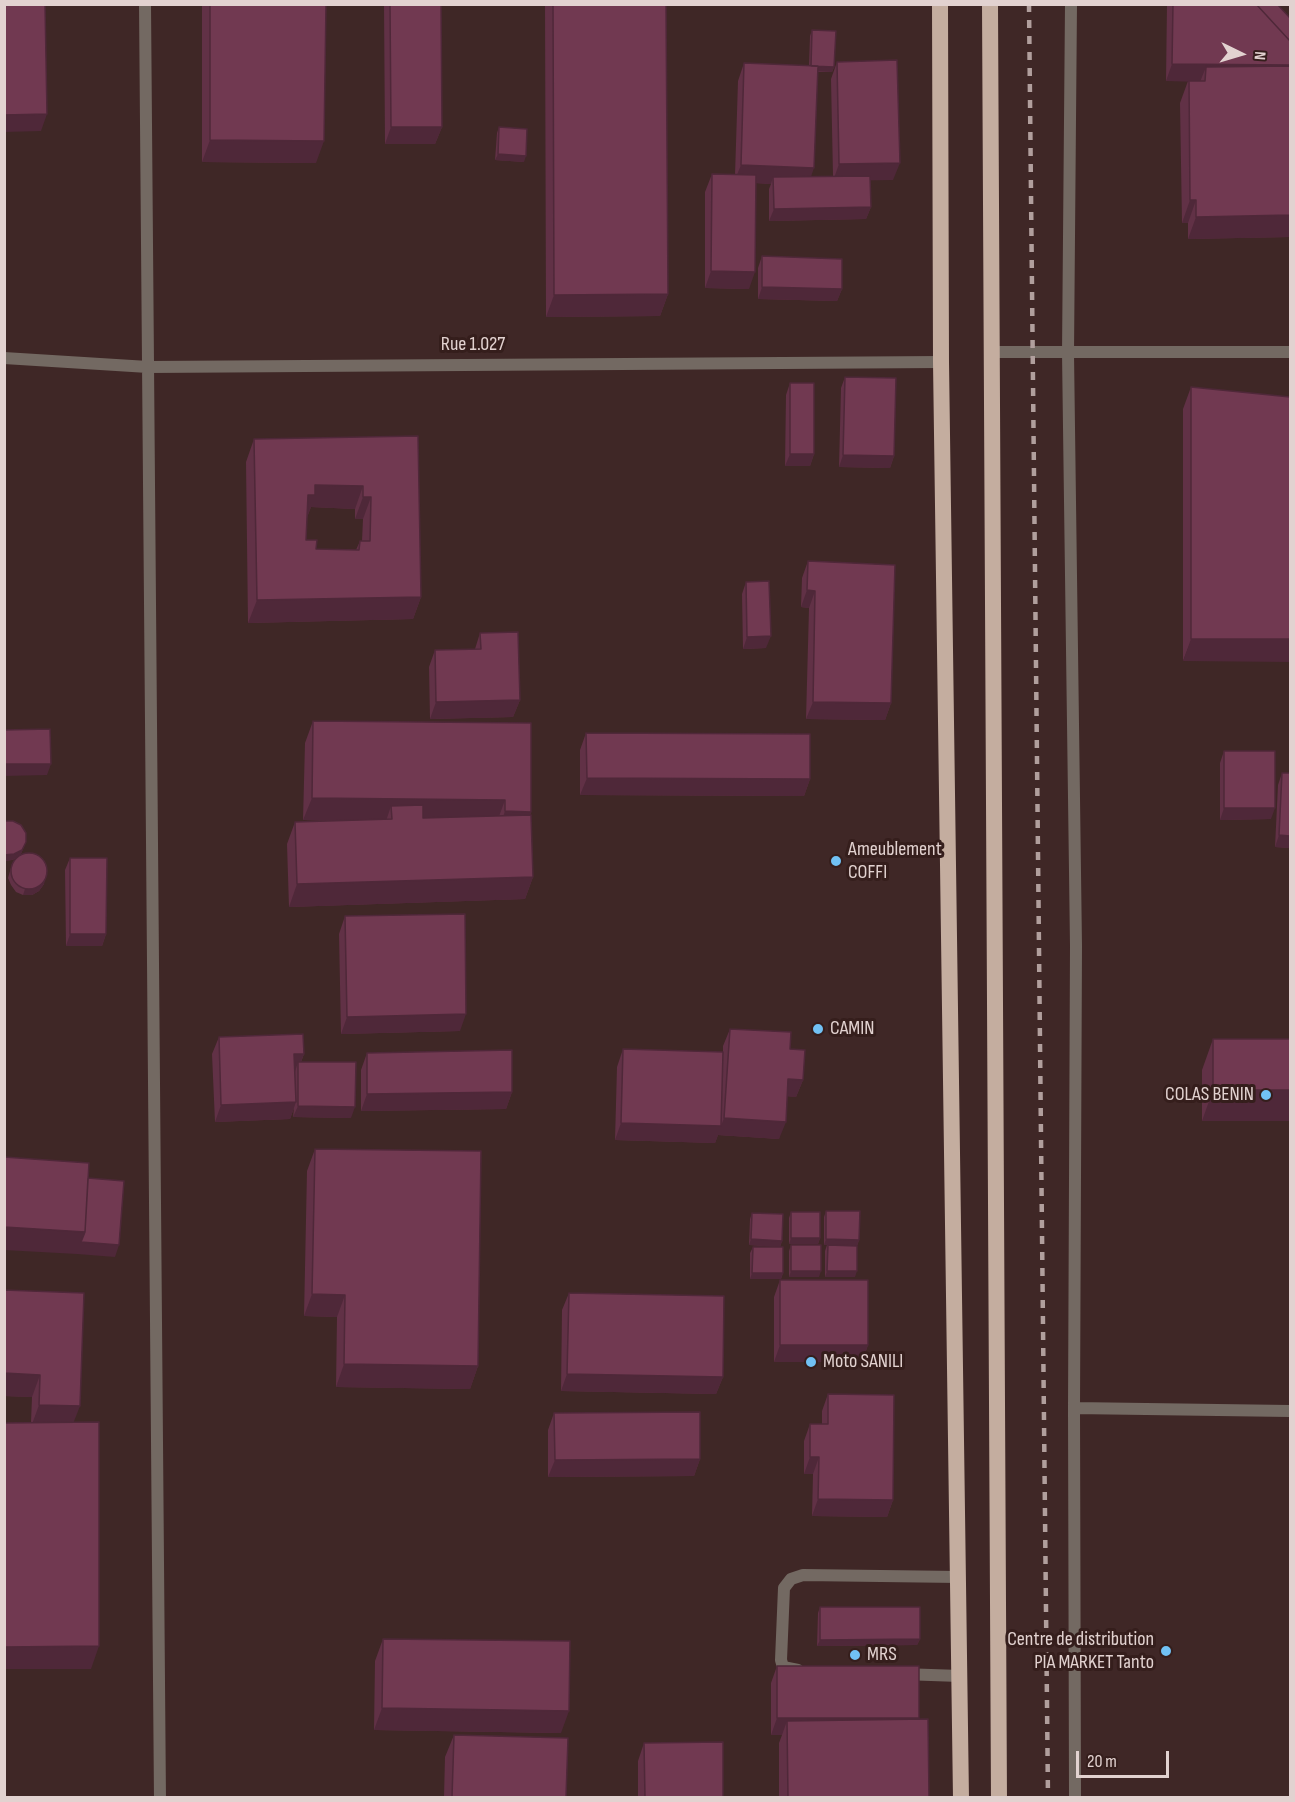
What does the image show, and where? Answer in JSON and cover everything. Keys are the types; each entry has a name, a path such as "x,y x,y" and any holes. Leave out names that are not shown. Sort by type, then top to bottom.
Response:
{"highway":[{"path":"940,4 941,362 961,1797"},
{"path":"990,4 999,1797"}],"street":[{"path":"145,4 160,1797"},
{"path":"1071,4 1068,352 1076,946 1075,1797"},
{"path":"991,352 1290,352"},
{"name":"Rue 1.027","path":"4,358 148,367 941,362"},
{"path":"1074,1408 1290,1411"},
{"path":"814,1670 783,1667 781,1660 784,1588 790,1579 803,1575 959,1577"},
{"path":"893,1673 960,1676"}],"building":[{"path":"4,4 45,4 47,114 4,115"},
{"path":"210,4 326,4 324,141 210,140"},
{"path":"390,4 441,4 442,127 391,127"},
{"path":"553,4 666,4 668,294 554,295"},
{"path":"1173,4 1256,4 1290,41 1290,65 1172,64"},
{"path":"1256,4 1277,4 1290,18 1290,41"},
{"path":"812,30 836,31 834,67 811,66"},
{"path":"897,60 900,163 839,164 837,62"},
{"path":"744,63 818,66 814,168 741,165"},
{"path":"1290,66 1290,215 1196,217 1196,200 1190,200 1189,81 1205,81 1206,67"},
{"path":"499,127 527,129 526,156 498,154"},
{"path":"712,174 756,175 755,272 711,271"},
{"path":"870,176 871,207 774,209 773,177"},
{"path":"762,256 842,259 842,289 762,287"},
{"path":"845,377 896,378 894,456 843,455"},
{"path":"790,383 814,383 814,454 790,454"},
{"path":"1191,387 1290,397 1290,639 1191,639"},
{"path":"418,436 421,597 257,600 254,439","holes":["315,485 363,486 363,497 371,497 370,541 360,541 359,550 316,549 317,540 306,540 308,495 315,495"]},
{"path":"808,561 895,565 891,703 813,702 815,591 807,590"},
{"path":"769,581 771,636 747,637 746,582"},
{"path":"518,632 520,700 436,702 435,650 481,649 480,633"},
{"path":"313,721 531,723 531,812 505,811 505,800 312,798"},
{"path":"50,729 51,764 4,764 4,730"},
{"path":"586,733 810,734 810,779 587,778"},
{"path":"1224,751 1275,751 1275,808 1224,808"},
{"path":"1282,773 1290,773 1290,836 1279,835"},
{"path":"423,805 423,818 531,815 533,877 297,884 295,822 392,819 391,806"},
{"path":"4,821 13,821 21,825 26,833 26,842 22,850 14,854 4,855"},
{"path":"29,853 42,858 47,871 42,884 29,889 16,884 11,871 16,858"},
{"path":"70,858 107,858 106,934 70,934"},
{"path":"465,914 466,1014 347,1017 345,916"},
{"path":"730,1029 791,1032 790,1049 805,1050 803,1080 788,1079 786,1122 724,1118"},
{"path":"303,1034 304,1054 294,1054 296,1102 221,1105 219,1037"},
{"path":"1213,1039 1290,1039 1290,1090 1213,1090"},
{"path":"623,1049 723,1052 721,1126 621,1123"},
{"path":"512,1050 512,1092 367,1094 367,1053"},
{"path":"298,1062 356,1062 355,1107 298,1106"},
{"path":"315,1149 481,1151 478,1366 344,1364 345,1295 312,1294"},
{"path":"4,1157 89,1163 85,1232 4,1227"},
{"path":"88,1178 124,1181 119,1245 81,1242 85,1232"},
{"path":"826,1211 860,1211 859,1240 826,1239"},
{"path":"791,1212 820,1212 820,1238 791,1238"},
{"path":"752,1213 783,1214 782,1241 751,1239"},
{"path":"791,1245 821,1245 821,1271 791,1271"},
{"path":"828,1245 857,1246 857,1271 827,1271"},
{"path":"753,1247 783,1247 783,1273 752,1273"},
{"path":"780,1280 868,1280 868,1345 780,1345"},
{"path":"4,1290 84,1293 80,1406 39,1405 40,1375 4,1373"},
{"path":"569,1293 724,1296 723,1377 567,1374"},
{"path":"828,1394 894,1395 893,1500 818,1499 819,1457 810,1457 810,1424 828,1424"},
{"path":"700,1412 700,1459 555,1460 554,1413"},
{"path":"99,1422 99,1646 4,1647 4,1423"},
{"path":"820,1607 920,1607 920,1639 820,1640"},
{"path":"383,1639 570,1641 569,1711 382,1708"},
{"path":"777,1666 919,1666 919,1718 777,1718"},
{"path":"928,1719 929,1797 788,1797 787,1721"},
{"path":"454,1735 568,1738 566,1797 452,1797"},
{"path":"723,1742 723,1797 645,1797 644,1743"}],"railway":[{"path":"1029,4 1048,1798"}],"place":[{"name":"Ameublement COFFI","path":"836,861"},
{"name":"CAMIN","path":"818,1029"},
{"name":"COLAS BENIN","path":"1266,1095"},
{"name":"Moto SANILI","path":"811,1362"},
{"name":"Centre de distribution PIA MARKET Tanto","path":"1166,1651"},
{"name":"MRS","path":"855,1655"}]}
